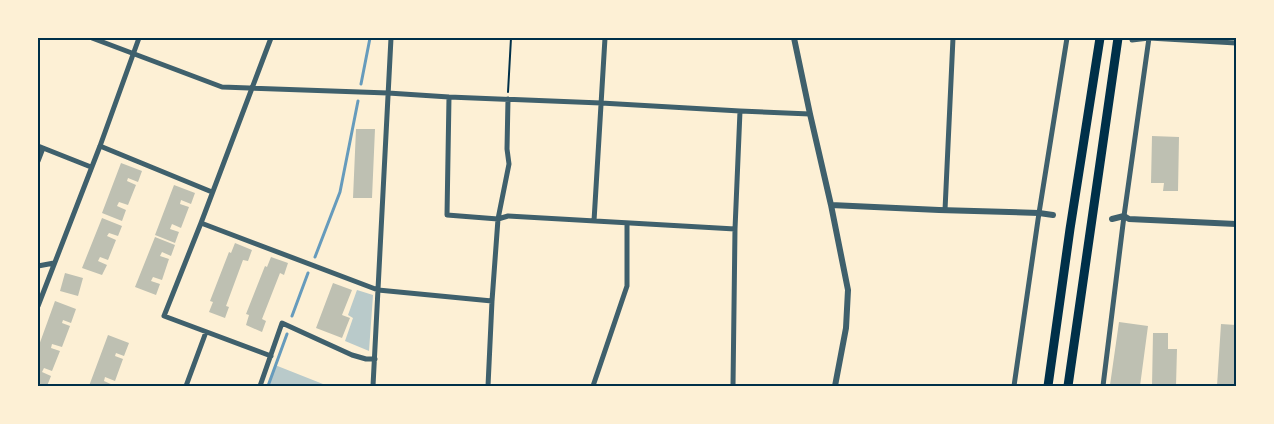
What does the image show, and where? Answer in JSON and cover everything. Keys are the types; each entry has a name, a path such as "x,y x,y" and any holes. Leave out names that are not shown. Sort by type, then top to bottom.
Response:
{"highway":[{"path":"1048,386 1100,38"},
{"path":"1068,386 1118,38"}],"street":[{"path":"92,38 222,87 388,93 810,114"},
{"path":"38,306 100,146 139,38"},
{"path":"271,38 164,316 271,356"},
{"path":"373,386 391,38"},
{"path":"594,221 605,38"},
{"path":"794,38 848,290 846,328 835,386"},
{"path":"945,210 953,38"},
{"path":"1014,386 1067,38"},
{"path":"1103,386 1149,38"},
{"path":"1132,40 1149,38 1236,43"},
{"path":"449,97 447,215 498,219 508,216 735,229"},
{"path":"488,386 498,219 509,164 507,149 508,100"},
{"path":"733,386 735,229 740,111"},
{"path":"100,146 212,192"},
{"path":"38,161 40,147 92,167"},
{"path":"831,205 1053,215"},
{"path":"1112,219 1124,216 1129,219 1236,224"},
{"path":"201,222 378,290 492,301"},
{"path":"593,386 627,286 627,223"},
{"path":"38,266 54,264"},
{"path":"260,386 282,322 352,355 366,359 375,359"},
{"path":"186,386 206,332"}],"path":[{"path":"508,100 511,38"}],"shaded area":[{"path":"357,290 373,295 369,351 345,341 353,318 348,315"},
{"path":"275,365 328,386 267,386"}],"building":[{"path":"356,129 375,129 372,198 353,198"},
{"path":"1152,136 1179,137 1178,191 1163,191 1164,183 1151,183"},
{"path":"121,163 142,171 138,182 128,178 127,181 136,185 128,205 119,202 117,206 126,210 122,221 102,213"},
{"path":"174,185 195,193 191,204 181,200 180,204 189,207 181,228 172,224 170,229 179,232 175,243 155,235"},
{"path":"102,218 122,226 118,236 109,233 107,236 116,240 108,260 100,257 98,261 107,265 102,275 82,268"},
{"path":"155,237 175,245 171,256 162,252 160,256 169,259 162,280 153,277 151,281 160,284 156,295 135,287"},
{"path":"235,243 252,250 248,261 243,260 226,306 229,307 225,318 209,312 213,302 210,301 229,252 231,253"},
{"path":"271,257 288,263 284,275 280,273 262,319 266,321 262,332 246,325 249,315 246,314 265,266 267,267"},
{"path":"65,273 83,278 78,296 60,291"},
{"path":"333,283 352,290 342,315 350,318 342,338 316,328"},
{"path":"55,301 76,309 71,323 63,320 62,323 70,326 62,347 52,344 51,348 60,351 52,371 44,368 42,372 51,376 46,386 38,383 38,348"},
{"path":"1119,322 1148,326 1140,386 1110,385"},
{"path":"1221,324 1236,325 1234,365 1236,365 1236,386 1217,386"},
{"path":"1153,333 1168,333 1168,349 1177,349 1176,386 1152,386"},
{"path":"108,335 129,343 124,356 116,353 115,356 123,359 115,381 105,377 104,381 112,386 89,386"}],"waterway":[{"path":"361,84 370,38"},
{"path":"315,257 340,192 358,101"},
{"path":"292,316 308,273"},
{"path":"268,386 287,334"}]}
